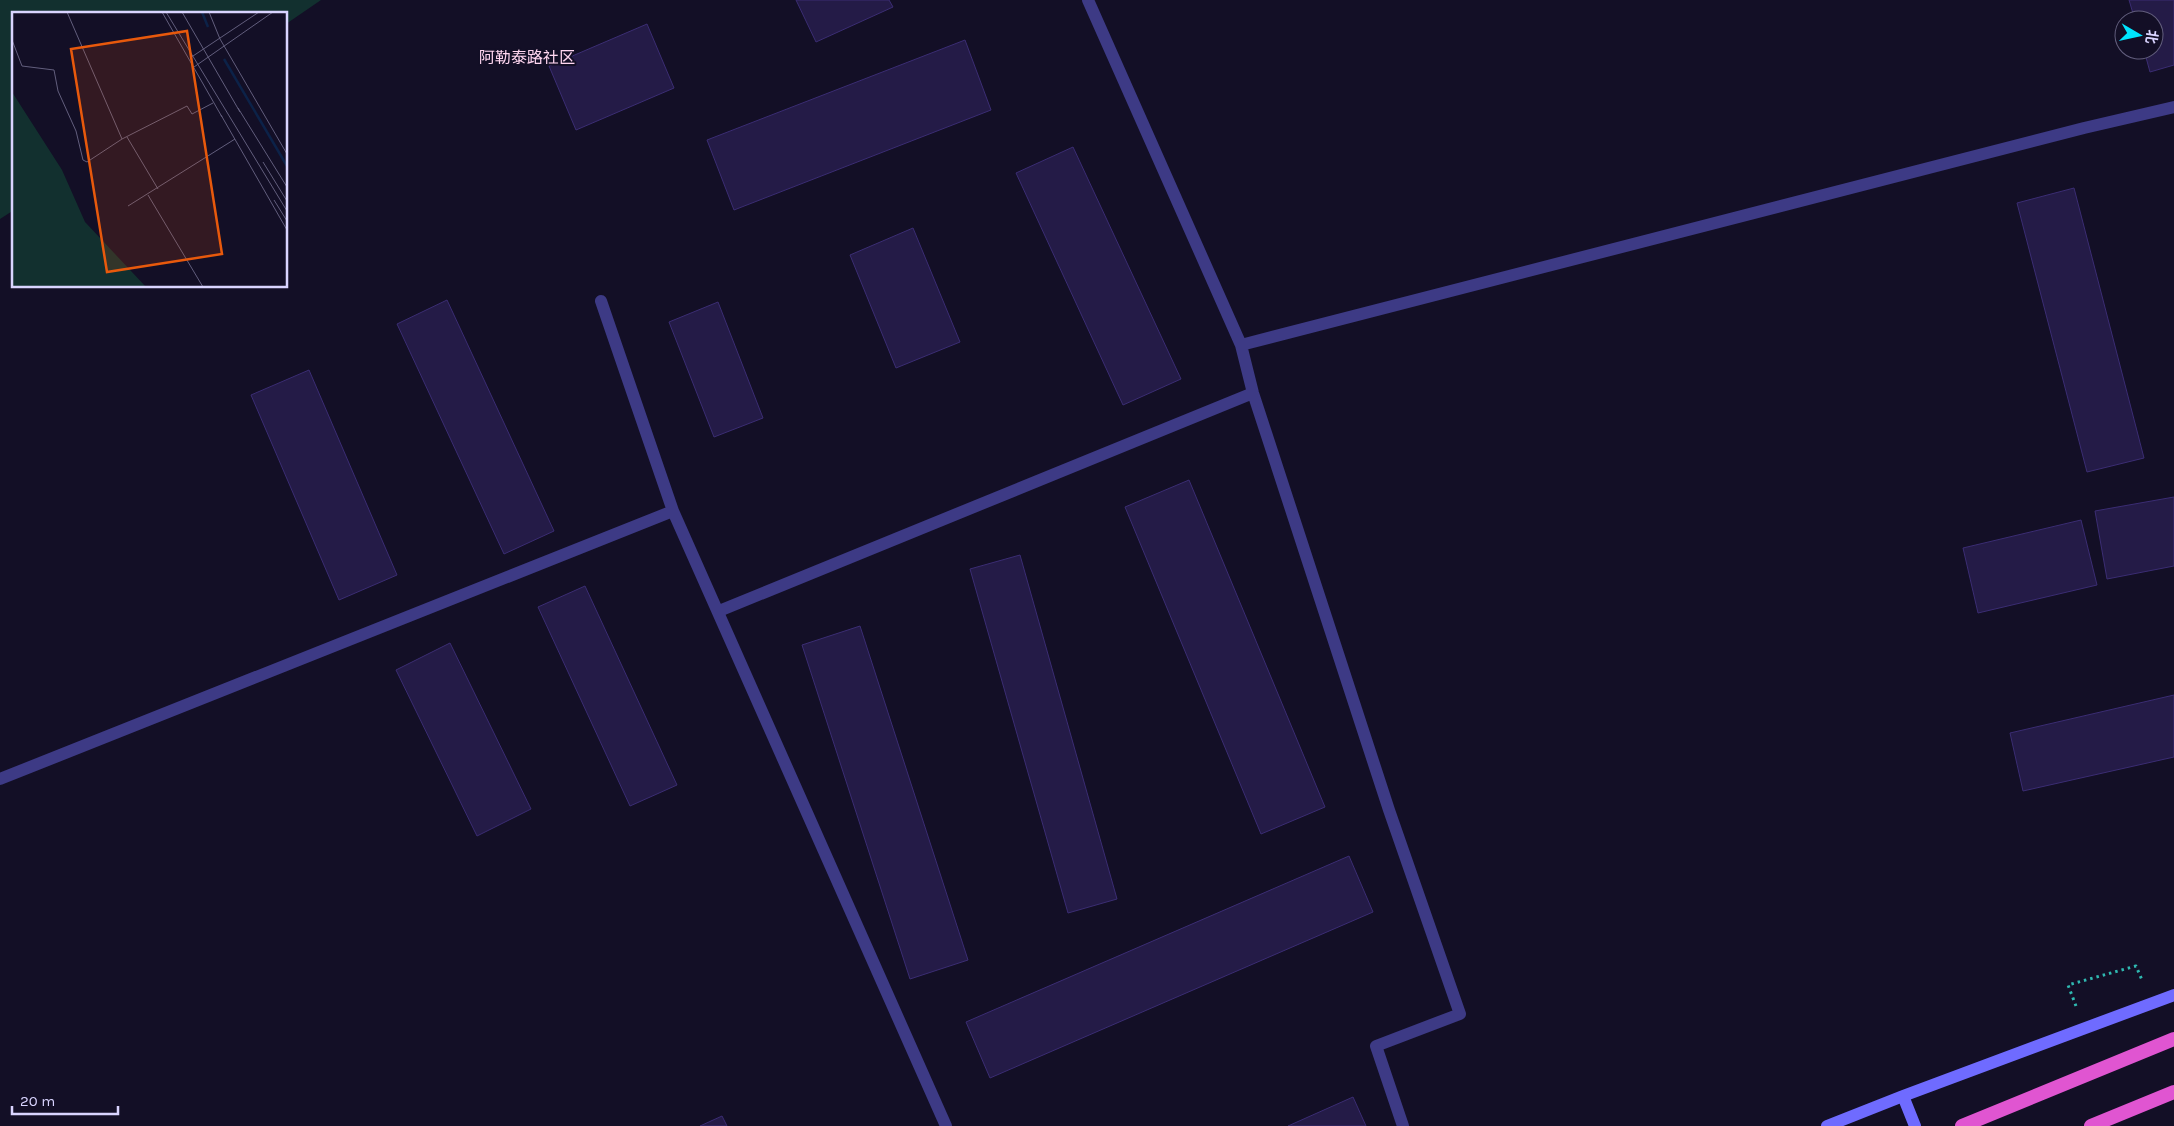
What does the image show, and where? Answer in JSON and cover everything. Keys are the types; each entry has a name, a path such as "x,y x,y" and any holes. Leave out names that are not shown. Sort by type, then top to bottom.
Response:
{"highway":[{"path":"1962,1126 2174,1039"},
{"path":"2091,1126 2174,1092"}],"main road":[{"path":"1827,1126 2174,995"},
{"path":"1903,1096 1915,1126"}],"street":[{"path":"1088,0 1241,345 1253,394 1389,810 1460,1014 1376,1046 1403,1126"},
{"path":"1241,345 2084,128 2174,107"},
{"path":"601,301 674,511 946,1126"},
{"path":"719,611 1253,394"},
{"path":"0,779 674,511"}],"path":[{"path":"2068,985 2136,966"}],"green space":[{"path":"0,0 321,0 288,23 288,12 12,12 12,211 0,219"}],"building":[{"path":"796,0 889,0 893,7 816,42"},
{"path":"2129,0 2174,0 2174,65 2150,72 2147,60 2164,60 2164,10 2132,10"},
{"path":"647,24 674,88 576,130 549,66"},
{"path":"965,40 991,110 734,210 707,140"},
{"path":"1073,147 1181,379 1123,405 1016,173"},
{"path":"2074,188 2144,458 2087,472 2017,203"},
{"path":"913,228 960,342 896,368 850,255"},
{"path":"447,300 554,531 504,554 397,324"},
{"path":"718,302 763,418 714,437 669,322"},
{"path":"309,370 397,575 339,600 251,395"},
{"path":"1189,480 1325,807 1261,834 1125,507"},
{"path":"2174,497 2174,566 2107,579 2095,511"},
{"path":"2081,520 2097,585 1978,613 1963,548"},
{"path":"1020,555 1117,899 1068,913 970,569"},
{"path":"585,586 677,785 630,806 538,607"},
{"path":"860,626 968,960 910,979 802,645"},
{"path":"450,643 531,809 477,836 396,670"},
{"path":"2174,695 2174,757 2023,791 2010,733"},
{"path":"1349,856 1373,912 990,1078 966,1022"},
{"path":"1353,1097 1366,1126 1288,1126"},
{"path":"722,1116 727,1126 700,1126"}],"district":[{"name":"阿勒泰路社区","path":"527,57"}]}
